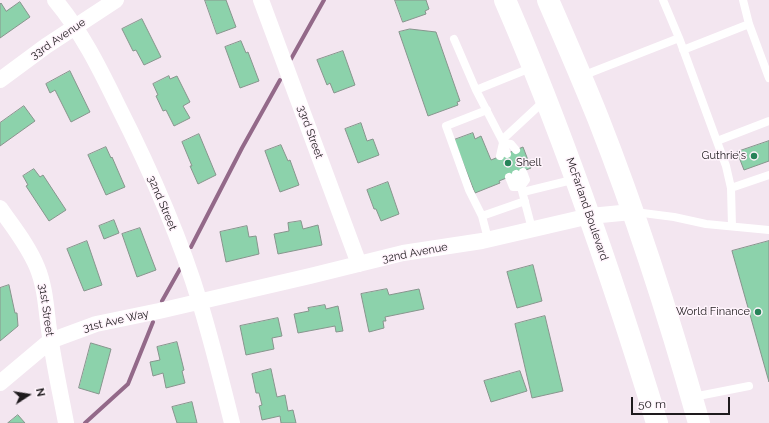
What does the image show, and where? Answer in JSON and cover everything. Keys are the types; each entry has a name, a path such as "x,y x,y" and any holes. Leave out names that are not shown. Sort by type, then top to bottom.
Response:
{"highway":[{"name":"McFarland Boulevard","path":"505,0 577,178 636,356 656,423"},
{"path":"548,0 598,118 632,212 699,423"}],"street":[{"name":"32nd Street","path":"55,0 76,26 94,58 132,132 165,206 200,302 232,423"},
{"name":"33rd Avenue","path":"0,80 76,26 116,0"},
{"name":"33rd Street","path":"261,0 359,264"},
{"name":"31st Street","path":"0,208 22,239 38,268 43,284 50,341 66,423"},
{"name":"32nd Avenue","path":"200,302 403,253 488,239 590,216 632,212"},
{"name":"31st Ave Way","path":"0,383 50,341 96,324 200,302"}],"lane":[{"path":"663,0 679,38 726,166 731,188 732,226"},
{"path":"743,0 749,24 769,78"},
{"path":"683,50 749,24"},
{"path":"581,76 679,38"},
{"path":"454,39 476,90 503,141 504,155"},
{"path":"476,90 533,67"},
{"path":"503,141 546,99"},
{"path":"486,110 446,126 469,190 482,216 488,239"},
{"path":"717,141 769,121"},
{"path":"503,141 510,144 516,150"},
{"path":"516,174 522,190 532,230"},
{"path":"731,188 769,175"},
{"path":"522,190 577,178"},
{"path":"482,216 525,201"},
{"path":"632,212 674,217 706,224 769,230"},
{"path":"692,398 749,386"}],"building":[{"path":"205,0 226,0 236,27 217,34"},
{"path":"395,0 426,0 429,9 425,11 426,14 403,22"},
{"path":"20,2 30,17 0,38 0,4 1,3 6,11"},
{"path":"142,19 161,57 144,65 136,50 133,51 122,29"},
{"path":"410,29 436,32 460,101 457,102 458,105 428,116 399,32"},
{"path":"241,41 246,53 248,52 259,81 240,88 225,47"},
{"path":"343,51 355,85 334,93 330,83 327,85 317,60"},
{"path":"70,71 90,112 71,122 55,90 50,93 46,84"},
{"path":"169,76 170,79 177,76 190,102 183,106 190,118 174,126 166,110 163,111 156,96 158,95 153,84"},
{"path":"24,106 35,121 0,146 0,123"},
{"path":"361,123 367,141 373,139 379,155 358,163 345,129"},
{"path":"473,133 475,139 481,136 491,160 523,147 531,168 475,193 454,140"},
{"path":"199,134 216,175 198,184 182,142"},
{"name":"Guthrie's","path":"769,141 769,161 744,170 737,152"},
{"path":"281,145 288,161 290,160 299,185 280,192 265,151"},
{"path":"106,147 125,187 106,195 88,155"},
{"path":"34,169 40,177 43,175 66,210 49,221 26,186 28,185 23,176"},
{"path":"388,182 399,214 381,221 376,209 374,209 367,190"},
{"path":"114,220 119,233 104,239 99,226"},
{"path":"301,221 303,229 318,225 322,245 278,254 274,234 289,231 288,223"},
{"path":"247,226 249,237 256,236 259,254 226,262 220,232"},
{"path":"140,228 156,270 137,277 122,234"},
{"path":"87,241 102,285 84,291 67,249"},
{"path":"769,241 769,382 732,251"},
{"path":"533,265 542,301 517,308 507,272"},
{"path":"9,285 15,313 17,313 18,326 0,341 0,288"},
{"path":"387,289 389,295 419,289 424,309 385,317 386,321 383,321 384,328 369,332 361,294"},
{"path":"325,305 326,309 338,306 343,331 336,332 335,326 298,333 294,314 309,311 308,308"},
{"path":"545,316 563,391 532,398 515,324"},
{"path":"278,318 282,336 272,338 274,349 246,355 240,326"},
{"path":"177,342 184,370 182,371 185,383 166,388 163,373 153,376 150,362 160,360 157,347"},
{"path":"91,343 111,349 99,394 79,388"},
{"path":"271,369 277,397 285,395 288,411 293,410 296,423 281,423 280,416 262,420 259,406 262,405 259,393 256,393 252,374"},
{"path":"520,371 527,391 491,402 484,381"},
{"path":"192,402 197,423 177,423 172,407"},
{"path":"18,415 25,423 8,423"}],"waterway":[{"path":"291,59 324,0"},
{"path":"191,247 242,148 280,80"},
{"path":"162,301 180,269"},
{"path":"85,423 128,384 153,322"}],"place":[{"name":"Guthrie's","path":"754,156"},
{"name":"Shell","path":"508,163"},
{"name":"World Finance","path":"758,312"}]}
